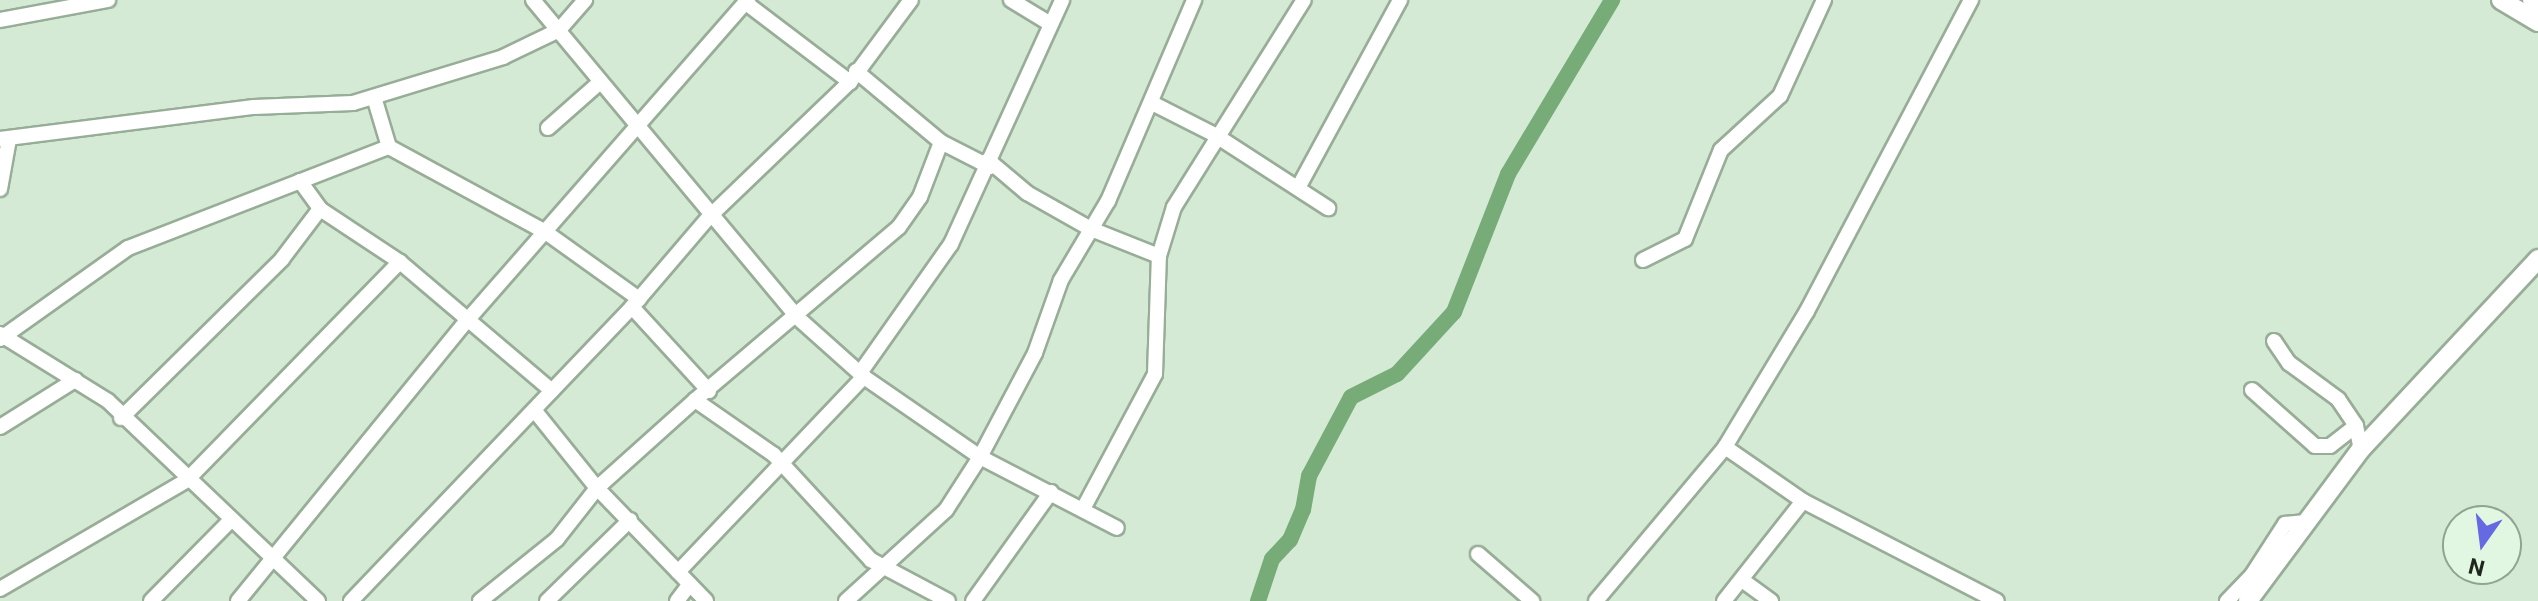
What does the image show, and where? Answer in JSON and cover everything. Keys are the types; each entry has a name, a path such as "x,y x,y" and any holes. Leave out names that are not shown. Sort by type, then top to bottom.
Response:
{"main road":[{"path":"2501,0 2538,22"},
{"path":"2532,0 2538,4"},
{"path":"2251,590 2361,449 2538,259"}],"street":[{"path":"0,20 108,0"},
{"path":"533,0 709,217 798,318 862,375 980,457 1117,528"},
{"path":"0,189 4,139 374,97 503,57 559,30 585,0"},
{"path":"351,601 535,411 709,217 853,76 911,0"},
{"path":"1011,0 1049,23"},
{"path":"678,572 777,461 862,375 951,244 1062,0"},
{"path":"846,601 880,566 946,510 980,457 1035,353 1061,280 1091,229 1152,103 1194,0"},
{"path":"1083,509 1155,374 1159,256 1174,207 1215,135 1304,0"},
{"path":"1298,188 1400,0"},
{"path":"1643,260 1685,239 1721,150 1780,96 1824,0"},
{"path":"1596,601 1725,447 1807,311 1971,0"},
{"path":"238,601 470,317 747,2 941,142 1091,229 1159,256"},
{"path":"548,128 599,83"},
{"path":"374,97 389,147 544,231 635,303 709,391"},
{"path":"1152,103 1215,135 1328,208"},
{"path":"480,601 557,539 597,488 695,400 798,318 899,227 920,197 941,142"},
{"path":"318,601 121,418 108,401 1,336 128,248 389,147"},
{"path":"300,181 320,209 400,262 470,317 552,391"},
{"path":"121,418 282,259 320,209"},
{"path":"0,589 187,480 400,262"},
{"path":"2274,341 2289,363 2338,399 2356,426 2361,449"},
{"path":"0,427 75,380"},
{"path":"2252,390 2315,446 2330,446 2356,426"},
{"path":"695,400 777,461 880,566 948,601"},
{"path":"535,411 597,488 706,601"},
{"path":"1725,447 1803,501 1997,601"},
{"path":"973,601 1051,492"},
{"path":"1724,601 1803,501"},
{"path":"547,601 630,520"},
{"path":"151,601 230,521"},
{"path":"1478,554 1532,601"},
{"path":"1742,580 1771,601"},
{"path":"677,601 690,584"},
{"path":"2227,601 2251,590"}],"waterway":[{"path":"1258,601 1272,559 1290,540 1303,510 1309,476 1351,397 1397,374 1454,312 1508,174 1612,0"}]}
